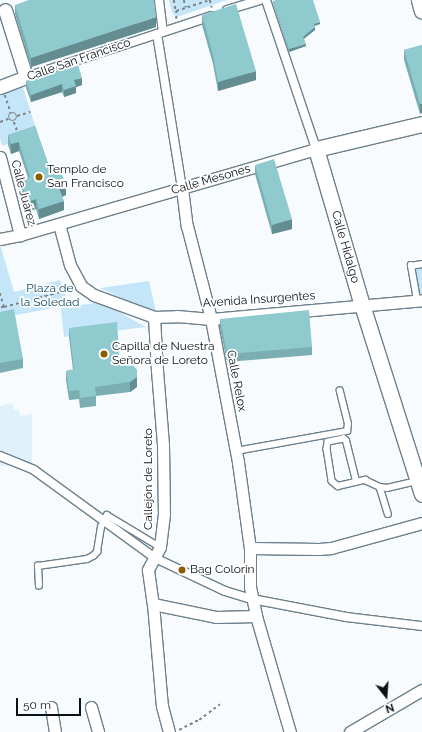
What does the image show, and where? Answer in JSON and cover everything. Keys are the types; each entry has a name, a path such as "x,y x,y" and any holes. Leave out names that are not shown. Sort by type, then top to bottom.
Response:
{"main road":[{"path":"418,0 422,11"},
{"name":"Calle Mesones","path":"316,149 422,124"},
{"name":"Calle Hidalgo","path":"316,149 362,305 420,487"}],"street":[{"name":"Calle Relox","path":"159,0 160,33 187,226 211,319 236,451 250,548 250,587 252,599 290,732"},
{"name":"Calle San Francisco","path":"1,86 259,0"},
{"name":"Calle Hidalgo","path":"266,0 316,149"},
{"path":"18,5 2,10 26,78"},
{"name":"Calle Mesones","path":"0,239 59,224 316,149"},
{"name":"Calle Juárez","path":"0,157 20,235"},
{"path":"59,224 70,265 81,286"},
{"name":"Avenida Insurgentes","path":"81,286 94,295 154,318 177,316 211,319 419,300"},
{"name":"Callejón de Loreto","path":"154,318 164,445 164,514 160,547 148,570 153,604 162,706 169,732"},
{"path":"0,456 34,470 155,558 225,591 252,599 346,617 422,626"},
{"path":"250,548 331,548 422,523"},
{"path":"153,604 216,617 256,616"},
{"path":"350,732 422,690"},
{"path":"51,707 55,732"},
{"path":"91,707 98,732"}],"lane":[{"path":"419,300 411,266 422,264"},
{"path":"236,451 347,431 348,424 340,391"},
{"path":"356,481 346,441 344,439 328,442 327,449 334,484 338,486 365,480 380,487 387,488 420,487"},
{"path":"380,487 388,514"},
{"path":"39,586 38,566 87,559 94,556 97,552 101,527 107,515 160,547"}],"path":[{"path":"174,0 176,11 210,0"},
{"path":"184,0 186,8"},
{"path":"0,122 8,119 11,113 1,86"},
{"path":"11,113 14,112 17,116"},
{"path":"19,139 14,122 17,116 30,112"},
{"path":"8,119 14,122"},
{"path":"0,308 81,286"},
{"path":"0,293 4,307"},
{"path":"175,732 199,720 220,704"}],"shaded area":[{"path":"12,403 14,410 18,409 21,416 32,414 32,464 30,472 19,466 0,466 0,406"}],"green space":[{"path":"169,0 227,0 177,17 172,13"},
{"path":"22,85 38,134 2,146 0,138 0,92"},
{"name":"Plaza de la Soledad","path":"0,244 14,292 60,280 69,305 0,318"},
{"path":"422,264 422,300 417,300 411,266"},
{"path":"149,281 156,311 128,301 100,288"},
{"path":"101,302 146,327 64,337 61,308"}],"building":[{"path":"29,0 154,0 156,17 31,58 15,5"},
{"path":"313,0 320,22 314,24 315,27 303,37 306,44 289,49 273,1"},
{"path":"236,4 256,71 218,82 213,55 202,15"},
{"path":"422,45 422,104 420,104 404,50"},
{"path":"68,63 70,67 78,65 82,78 74,80 76,86 64,90 62,84 31,95 26,81 58,71 56,66"},
{"name":"Templo de San Francisco","path":"35,126 50,169 59,166 66,186 59,188 64,201 39,209 36,199 28,202 20,180 30,177 19,142 11,144 8,135"},
{"path":"274,159 292,219 272,225 255,165"},
{"path":"14,309 23,359 0,363 0,312"},
{"path":"309,310 312,347 227,354 220,319"},
{"path":"117,322 120,366 132,364 137,370 137,377 130,382 95,387 96,396 80,398 79,390 69,391 66,371 74,369 69,328"}],"place":[{"name":"Templo de San Francisco","path":"39,177"},
{"name":"Capilla de Nuestra Señora de Loreto","path":"104,354"},
{"name":"Bag Colorin","path":"182,570"}]}
